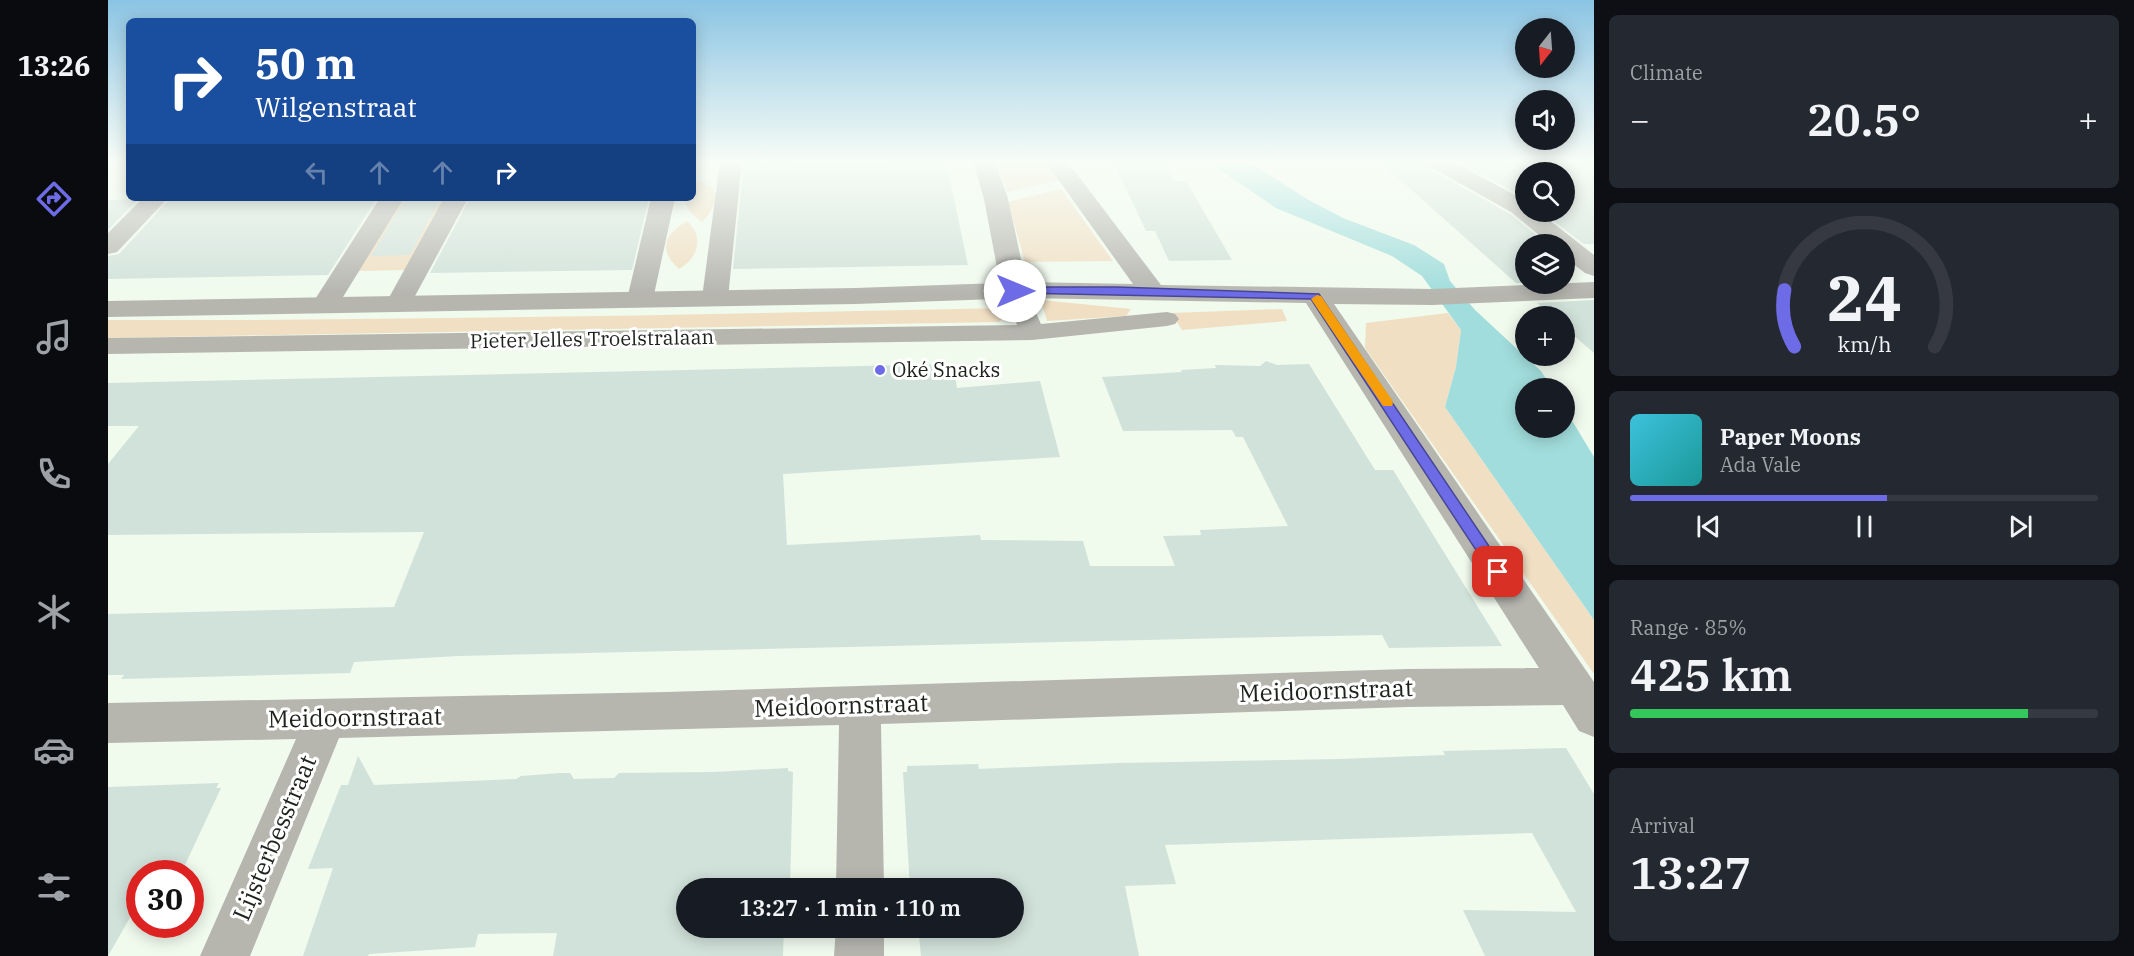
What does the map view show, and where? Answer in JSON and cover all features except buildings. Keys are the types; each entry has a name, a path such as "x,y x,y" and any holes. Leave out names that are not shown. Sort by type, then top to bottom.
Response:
{"street":[{"path":"108,247 149,206"},
{"path":"325,304 387,206"},
{"path":"399,303 452,206"},
{"path":"640,299 661,206"},
{"path":"715,298 726,206"},
{"path":"997,206 1015,291"},
{"path":"1089,206 1154,293"},
{"path":"1517,206 1594,268"},
{"name":"Pieter Jelles Troelstralaan","path":"108,309 1015,291 1117,290 1154,293 1432,297 1594,290"},
{"path":"1315,296 1584,701"},
{"name":"Meidoornstraat","path":"108,723 860,706 1407,688 1584,701"},
{"path":"860,706 860,878"},
{"name":"Lijsterbesstraat","path":"225,956 326,719"},
{"path":"860,938 860,956"}],"lane":[{"path":"1015,291 1032,332"},
{"name":"Pieter Jelles Troelstralaan","path":"108,346 1032,332 1167,319"}],"shaded area":[{"path":"397,206 443,206 405,270 355,271"},
{"path":"687,206 713,206 702,222"},
{"path":"1009,206 1073,206 1113,261 1025,262"},
{"path":"687,221 696,233 697,246 691,259 679,269 668,255 666,242 673,231"},
{"path":"1041,300 1131,309 1126,316 1047,321"},
{"path":"1006,308 1007,316 999,322 108,338 108,320 445,318"},
{"path":"1282,309 1287,321 1182,330 1171,313"},
{"path":"1448,313 1461,330 1456,367 1445,407 1594,620 1594,674 1365,348 1366,323"}],"water":[{"path":"1272,206 1320,206 1343,218 1414,245 1444,264 1450,281 1475,310 1515,347 1515,366 1536,366 1541,371 1546,378 1515,378 1515,438 1575,438 1575,426 1594,457 1594,620 1445,407 1456,367 1461,330 1422,276 1392,256"}],"slow traffic":[{"path":"1317,299 1387,403"}],"place":[{"name":"Oké Snacks","path":"880,370"}],"route":[{"path":"1015,291 1117,290 1154,293 1315,296 1498,572"}]}
